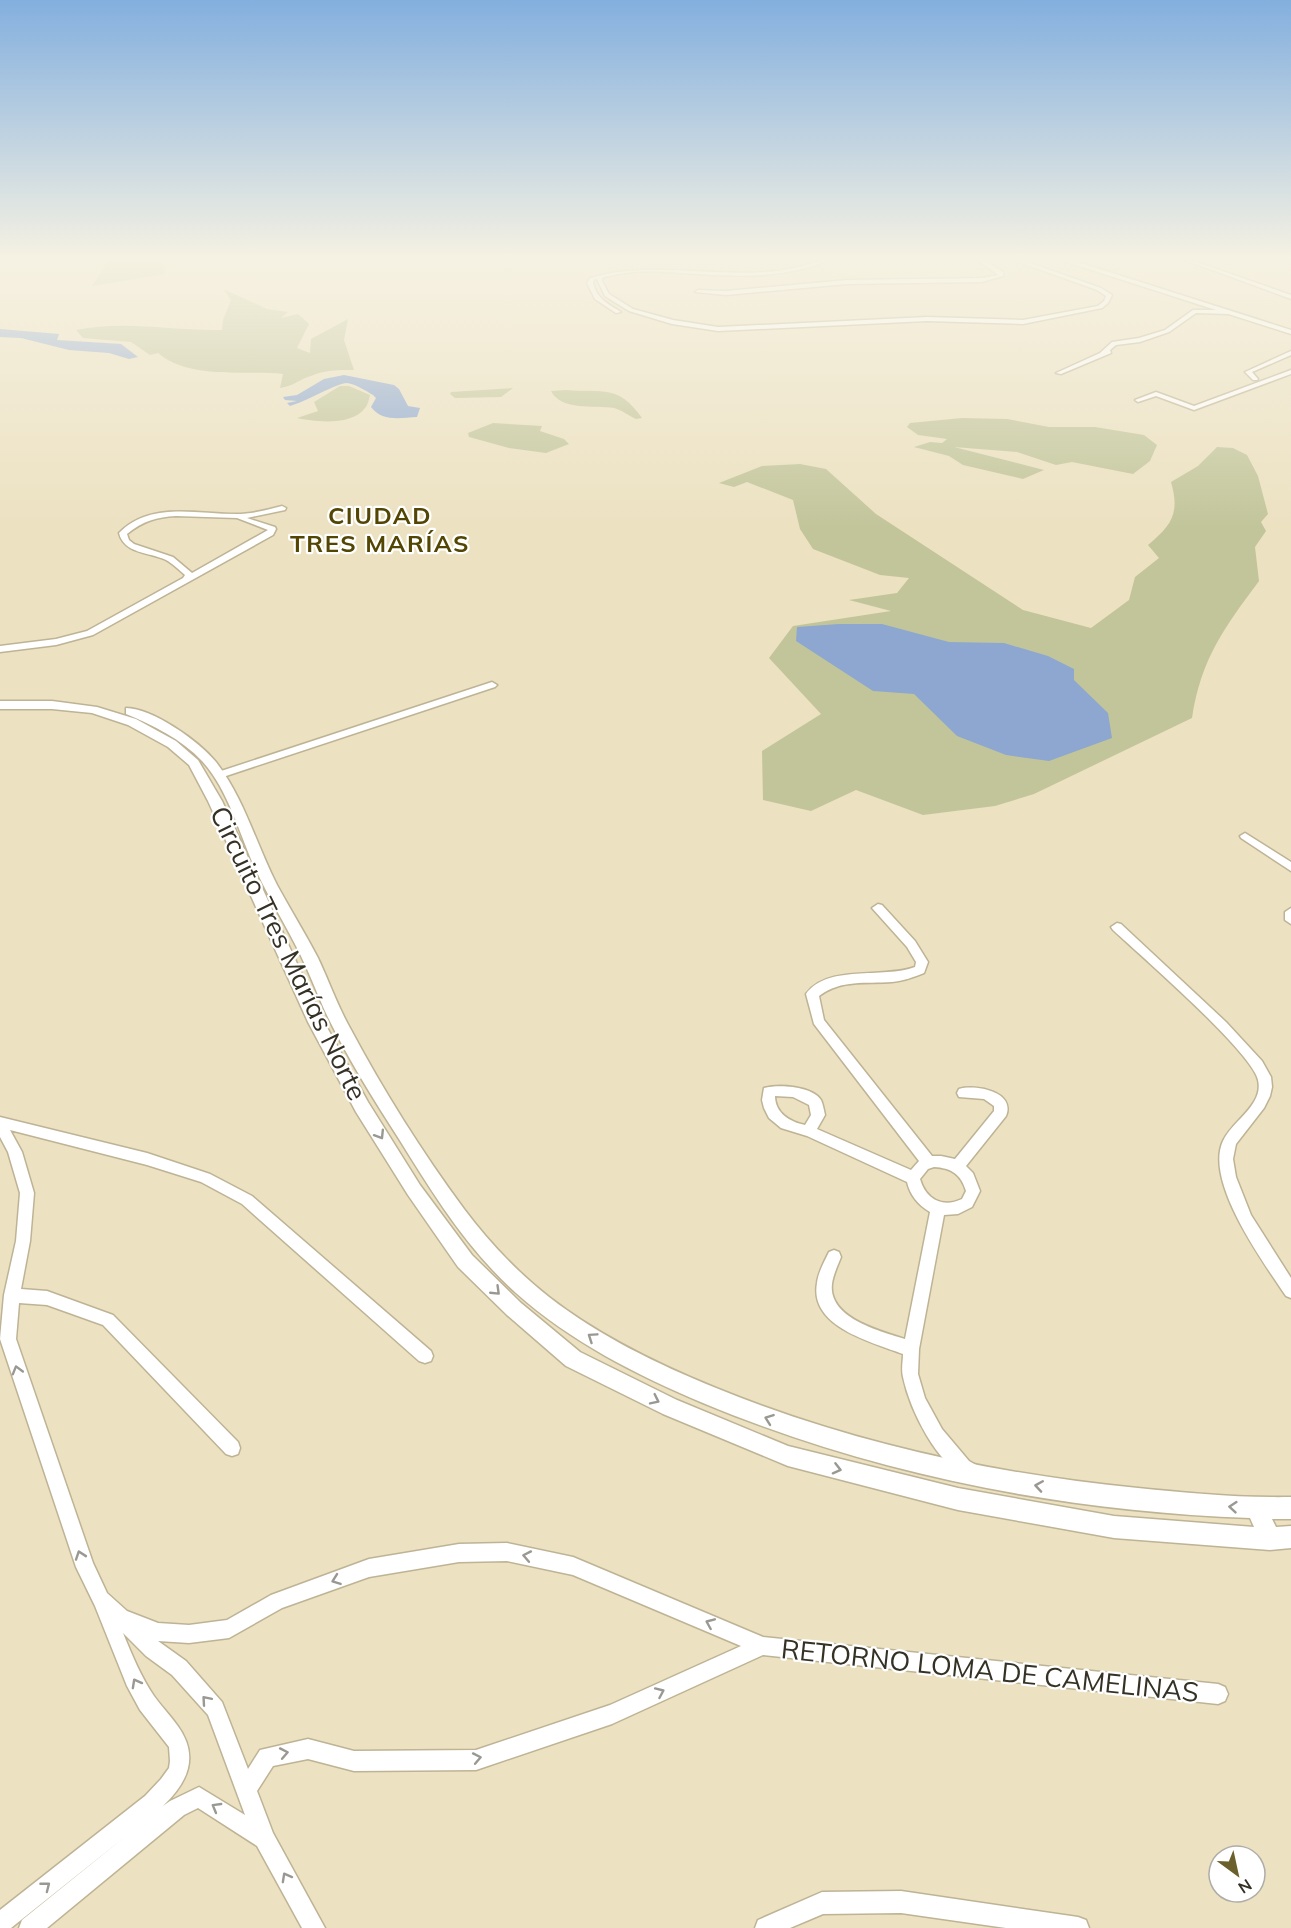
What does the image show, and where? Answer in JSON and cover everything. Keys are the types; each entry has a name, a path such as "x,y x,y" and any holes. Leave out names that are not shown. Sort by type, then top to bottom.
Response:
{"street":[{"path":"1059,373 1103,353 1129,348"},
{"path":"1255,382 1248,372 1291,353"},
{"path":"1138,400 1156,394 1194,408 1291,366"},
{"path":"1255,382 1291,372"},
{"path":"234,516 282,508"},
{"path":"0,649 56,642 90,633 186,580 270,533 272,529 234,516 198,513 144,519 129,526 123,533 125,541 131,546 180,565 189,574 186,580"},
{"path":"219,775 492,685"},
{"name":"Circuito Tres Marías Norte","path":"0,696 61,697 126,709 206,759 219,775 267,879 308,955 336,1017 377,1091 453,1208 502,1267 537,1298 596,1341 637,1364 730,1406 812,1435 896,1460 981,1477 1104,1497 1257,1509 1291,1508"},
{"name":"Circuito Tres Marías Norte","path":"0,705 52,705 93,710 167,733 194,763 206,781 316,1022 362,1107 414,1190 465,1261 514,1309 573,1359 670,1407 788,1456 958,1499 1114,1527 1280,1538"},
{"path":"1245,836 1291,867"},
{"path":"878,908 911,944 922,962 920,970 901,977 837,978 812,994 813,1005 818,1021 929,1163"},
{"path":"1291,912 1291,920"},
{"path":"1117,927 1239,1045 1264,1075 1266,1092 1254,1114 1229,1143 1225,1167 1229,1184 1248,1221 1291,1291"},
{"path":"316,1022 336,1017"},
{"path":"958,1166 1001,1112 1000,1102 986,1094 964,1093"},
{"path":"0,1123 15,1152 27,1193 23,1241 12,1295 8,1339 19,1378 85,1567 101,1599 128,1668 147,1704 173,1736 180,1751 180,1770 167,1789 0,1923"},
{"path":"0,1123 147,1159 205,1178 247,1200 425,1356"},
{"path":"809,1131 913,1178"},
{"path":"944,1161 958,1166 971,1182 972,1196 960,1208 938,1209 923,1201 915,1189 913,1178 923,1165 944,1161"},
{"path":"938,1209 911,1349 910,1374 918,1401 936,1435 963,1467 981,1477"},
{"path":"834,1257 824,1285 825,1302 833,1314 852,1326 911,1349"},
{"path":"12,1295 47,1298 108,1320 232,1448"},
{"path":"1257,1509 1280,1538"},
{"path":"120,1618 158,1632 189,1634 229,1629 277,1601 369,1568 459,1552 507,1552 573,1566 763,1646"},
{"path":"101,1599 153,1649 179,1668 215,1709 265,1839 314,1928"},
{"path":"245,1791 267,1757 308,1749 354,1761 476,1760 612,1714 763,1646"},
{"name":"RETORNO LOMA DE CAMELINAS","path":"763,1646 1218,1694"},
{"path":"30,1928 177,1808 199,1797 265,1839"},
{"path":"766,1928 822,1903 901,1902 1078,1928"}],"green space":[{"path":"140,348 297,348 310,353 310,348 347,348 354,370 321,373 280,388 283,374 202,370 186,367 158,353 150,355"},
{"path":"340,386 349,386 370,395 367,405 359,414 333,421 297,418 318,411 314,402"},
{"path":"513,388 501,397 455,398 450,394 451,392"},
{"path":"551,391 609,392 625,400 642,418 636,419 614,408 579,406 562,402"},
{"path":"962,418 1007,419 1049,427 1095,427 1144,435 1157,445 1150,461 1133,474 1072,462 1056,465 1017,452 954,447 1044,470 1023,479 963,465 949,456 914,447 930,442 942,443 947,439 918,435 907,427 910,423"},
{"path":"493,423 542,426 540,431 564,439 569,444 546,453 509,448 469,437 468,433"},
{"path":"1217,447 1233,448 1247,455 1258,476 1268,514 1261,522 1266,531 1255,547 1259,581 1225,629 1208,661 1201,678 1192,718 1034,794 995,806 923,815 856,790 811,811 763,800 762,751 821,714 769,658 793,626 891,611 849,600 897,593 909,578 880,575 813,549 800,529 793,500 747,482 734,487 719,483 762,466 800,464 826,469 876,514 1023,610 1091,628 1129,600 1135,577 1159,558 1148,545 1163,531 1172,518 1175,502 1171,482 1198,466"}],"water":[{"path":"61,348 126,348 138,357 129,359 109,353"},
{"path":"344,375 394,385 399,389 408,406 420,408 417,417 392,418 380,415 371,407 376,398 373,395 347,383 290,406 287,403 297,401 285,400 283,397 297,395 324,379"},
{"path":"882,624 949,642 1004,643 1048,656 1074,669 1074,680 1108,713 1112,738 1049,761 1006,755 957,736 914,694 873,691 796,641 797,627"}],"district":[{"name":"CIUDAD TRES MARÍAS","path":"380,529"}]}
